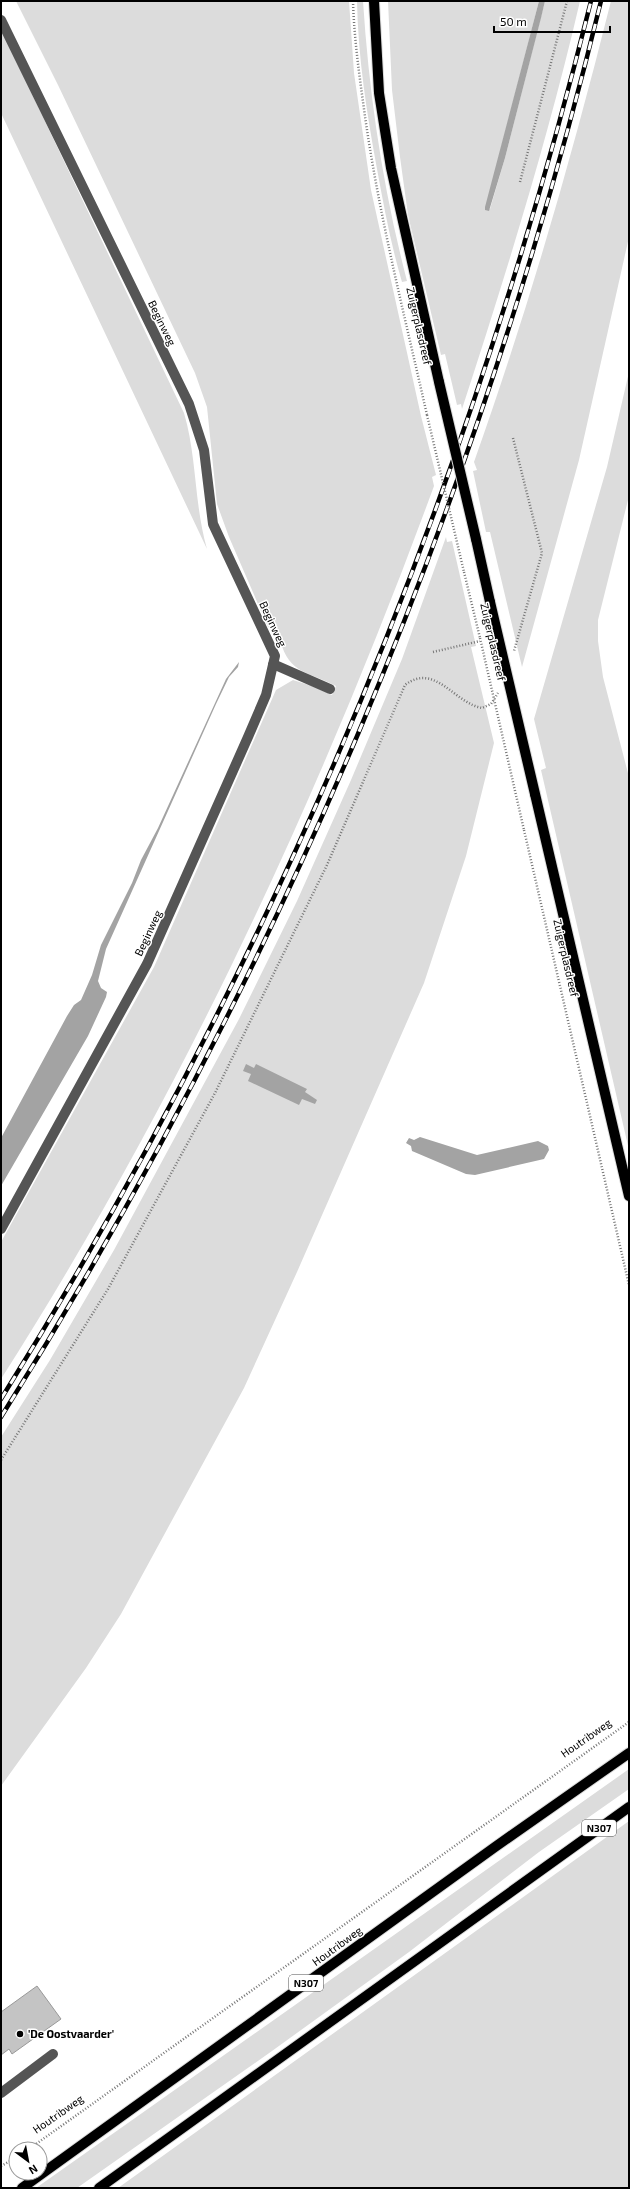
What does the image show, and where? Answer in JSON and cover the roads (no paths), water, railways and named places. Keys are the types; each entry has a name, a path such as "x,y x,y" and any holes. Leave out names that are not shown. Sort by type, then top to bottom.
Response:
{"main road":[{"name":"Zuigerplasdreef","path":"374,1 379,93 391,168 439,382 629,1196"},
{"name":"Houtribweg","path":"22,2188 482,1856 629,1753"},
{"name":"N307","path":"99,2188 629,1807"}],"lane":[{"name":"Beginweg","path":"1,20 189,404 204,450 213,524 275,656 266,695 147,964 1,1229"},
{"path":"273,664 330,689"},
{"path":"1,2093 53,2054"}],"railway":[{"path":"1,1399 99,1234 190,1067 275,896 352,723 422,547 485,368 541,186 591,1"},
{"path":"1,1417 101,1251 194,1082 280,909 358,733 430,554 494,372 551,188 601,1"}],"place":[{"name":"'De Oostvaarder'","path":"20,2034"}]}
